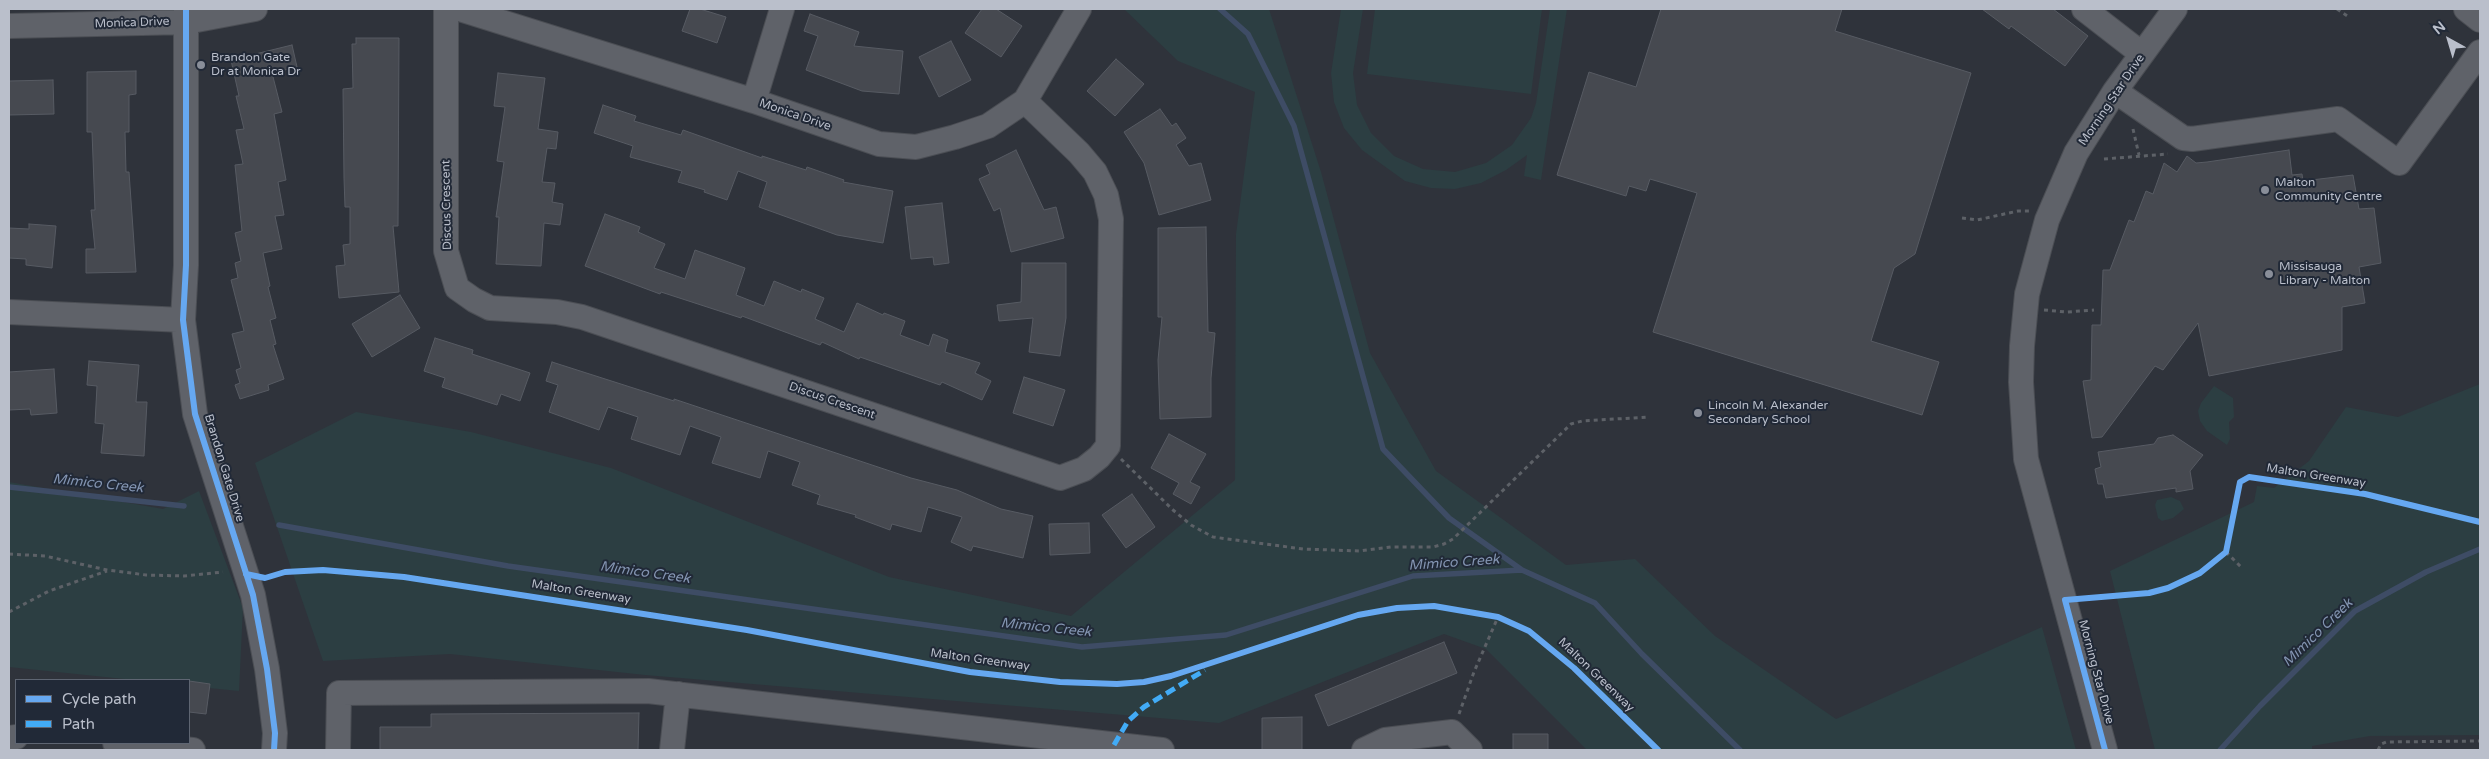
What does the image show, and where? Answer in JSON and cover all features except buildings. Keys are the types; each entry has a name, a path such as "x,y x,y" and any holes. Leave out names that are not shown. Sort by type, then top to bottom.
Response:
{"street":[{"name":"Monica Drive","path":"9,26 255,9"},
{"name":"Discus Crescent","path":"446,9 446,251 457,288 474,300 490,308 557,312 582,317 1060,478 1084,469 1100,457 1108,446"},
{"name":"Monica Drive","path":"460,9 754,101 879,144 916,147 988,126 1025,101 1079,9"},
{"path":"754,101 782,9"},
{"path":"2084,9 2142,54"},
{"name":"Morning Star Drive","path":"2105,750 2026,459 2021,382 2027,294 2050,214 2076,153 2115,91 2175,9"},
{"path":"2466,9 2480,20"},
{"name":"Brandon Gate Drive","path":"186,15 186,265 183,320 195,414 253,596 267,669 275,733 274,750"},
{"path":"2115,91 2183,138 2192,139 2338,119 2399,163 2480,52"},
{"path":"1025,101 1079,152 1095,172 1106,195 1110,219 1108,446"},
{"path":"9,312 183,320"},
{"path":"338,750 339,693 648,691 1035,743 1162,750"},
{"path":"672,750 678,694"},
{"path":"1364,750 1384,740 1452,732 1470,750"},
{"path":"121,744 153,749 193,750"}],"path":[{"path":"2337,9 2349,17"},
{"path":"2132,127 2139,155"},
{"path":"2104,159 2170,154"},
{"path":"1962,218 1976,220 2018,211 2050,214"},
{"path":"2026,309 2067,312 2094,310"},
{"path":"1108,446 1173,510 1191,525 1213,537 1303,549 1359,551 1391,547 1433,547 1444,544 1453,538 1571,424 1582,421 1649,417"},
{"path":"2220,558 2226,552 2228,544"},
{"path":"2226,552 2242,568"},
{"path":"9,554 45,556 107,570 146,575 184,576 227,571"},
{"path":"9,612 49,591 107,570"},
{"path":"1488,615 1506,621"},
{"path":"1452,732 1474,672 1498,617"},
{"path":"2378,750 2386,742 2480,741"}],"shaded area":[{"path":"1124,9 1269,9 1321,172 1370,353 1436,471 1566,565 1635,559 1715,636 1836,719 2042,627 2076,750 1587,750 1486,649 1444,634 1219,723 645,675 450,654 323,661 255,463 356,412 471,432 611,468 889,577 1071,616 1235,480 1236,234 1255,92 1178,61"},
{"path":"1341,9 1363,9 1353,73 1357,105 1371,133 1394,156 1423,169 1455,172 1486,163 1512,145 1531,118 1536,103 1550,9 1567,9 1541,180 1524,176 1527,155 1506,170 1481,183 1455,189 1431,188 1405,181 1362,150 1344,128 1334,102 1331,73"},
{"path":"1375,9 1542,9 1531,94 1367,74"},
{"path":"2480,384 2480,735 2370,736 2312,746 2312,750 2155,750 2110,571 2254,502 2257,486 2274,488 2309,461 2346,407 2398,417"},
{"path":"2214,386 2233,398 2234,417 2229,422 2230,439 2227,445 2207,431 2200,421 2198,411 2201,403"},
{"path":"9,482 163,509 199,491 243,608 239,691 190,686 190,679 124,679 9,667"},
{"path":"2171,497 2180,501 2184,509 2173,518 2162,521 2158,518 2155,505 2157,500"}],"waterway":[{"path":"1220,9 1248,34 1294,126 1383,449 1449,518 1522,570"},
{"name":"Mimico Creek","path":"9,487 184,506"},
{"name":"Mimico Creek","path":"279,525 508,566 1082,647 1226,635 1413,576 1522,570 1595,603 1642,654 1740,750"},
{"name":"Mimico Creek","path":"2220,750 2260,706 2355,611 2426,572 2480,549"}],"marked path":[{"path":"1114,745 1128,721 1144,707 1205,670"}],"cycle path":[{"path":"186,9 186,265 183,320 195,414 253,595 267,669 275,733 274,750"},
{"name":"Malton Greenway","path":"2105,750 2065,600 2149,593 2168,588 2200,573 2226,552 2240,482 2249,477 2365,494 2480,522"},
{"name":"Malton Greenway","path":"246,574 265,578 285,572 323,570 404,577 747,630 970,672 1060,682 1117,684 1144,682 1171,676 1358,615 1397,608 1434,606 1498,617 1529,631 1574,668 1658,750"}],"place":[{"name":"Brandon Gate Dr at Monica Dr","path":"201,65"},
{"name":"Malton Community Centre","path":"2265,190"},
{"name":"Missisauga Library - Malton","path":"2269,274"},
{"name":"Lincoln M. Alexander Secondary School","path":"1698,413"}]}
